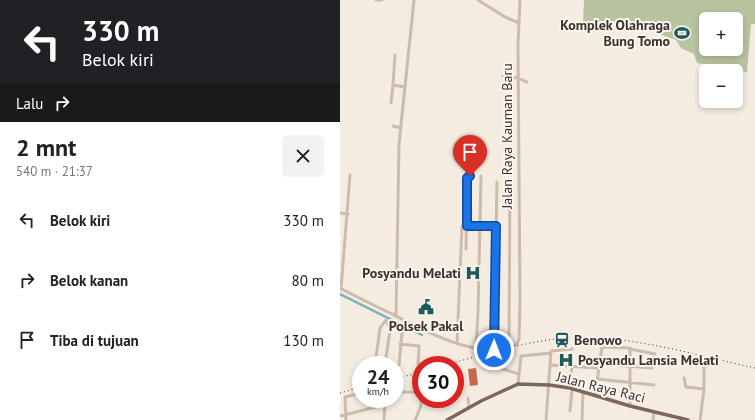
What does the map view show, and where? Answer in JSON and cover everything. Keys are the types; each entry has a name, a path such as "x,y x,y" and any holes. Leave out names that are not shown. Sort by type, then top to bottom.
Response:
{"main road":[{"name":"Jalan Raya Raci","path":"518,384 549,385 571,389 630,406 688,420"},
{"path":"446,420 469,407 518,384"}],"street":[{"path":"376,0 382,0"},
{"path":"396,316 399,144 414,0"},
{"path":"478,0 505,17 519,23"},
{"name":"Jalan Raya Kauman Baru","path":"509,347 516,345 519,339 518,78 520,0"},
{"path":"391,103 395,55"},
{"path":"503,76 518,78 527,82"},
{"path":"393,85 405,87"},
{"path":"393,126 401,128"},
{"path":"350,175 348,214 340,289 396,316 407,325 450,342 485,350 509,347 510,180"},
{"path":"457,344 458,297 465,226 467,178 472,176"},
{"path":"476,347 481,176"},
{"path":"494,350 497,182"},
{"path":"340,213 348,214"},
{"path":"465,226 496,226"},
{"path":"465,226 466,249"},
{"path":"386,320 389,328 386,356 376,355 380,328 390,313"},
{"path":"399,356 402,333 407,325"},
{"path":"380,328 389,328"},
{"path":"400,344 419,346 418,356"},
{"path":"595,395 602,347 630,349 655,354"},
{"path":"518,384 521,355 551,353 552,350 572,349"},
{"path":"630,349 630,406"},
{"path":"546,420 551,353"},
{"path":"600,364 652,368"},
{"path":"550,365 598,368"},
{"path":"570,411 572,366"},
{"path":"700,420 704,389 704,366"},
{"path":"497,367 520,374"},
{"path":"684,378 686,387 704,389"},
{"path":"597,379 654,385"},
{"path":"582,420 583,392"},
{"path":"346,420 344,399 347,396 352,395"},
{"path":"468,398 469,407"},
{"path":"340,416 373,408"},
{"path":"383,420 384,408"},
{"path":"415,420 420,408"},
{"path":"653,420 654,412"}],"green space":[{"name":"Komplek Olahraga Bung Tomo","path":"584,0 755,0 755,24 751,24 747,72 743,71 743,64 697,63 694,54 681,48 676,40 640,27 614,23 583,23"}],"building":[{"name":"Polsek Pakal","path":"424,300 430,302 429,314 423,313"},
{"path":"476,368 478,385 470,386 468,369"}],"waterway":[{"path":"340,294 422,335"}],"railway":[{"path":"464,360 535,342 566,338 589,338 637,342 755,368"},
{"path":"404,377 412,374"},
{"path":"340,393 352,390"}],"place":[{"name":"Komplek Olahraga Bung Tomo","path":"682,33"},
{"name":"Posyandu Melati","path":"473,273"},
{"name":"Polsek Pakal","path":"426,307"},
{"name":"Benowo","path":"562,340"},
{"name":"Posyandu Lansia Melati","path":"566,360"}],"route":[{"path":"470,176 467,178 467,226 496,226 494,350"}]}
